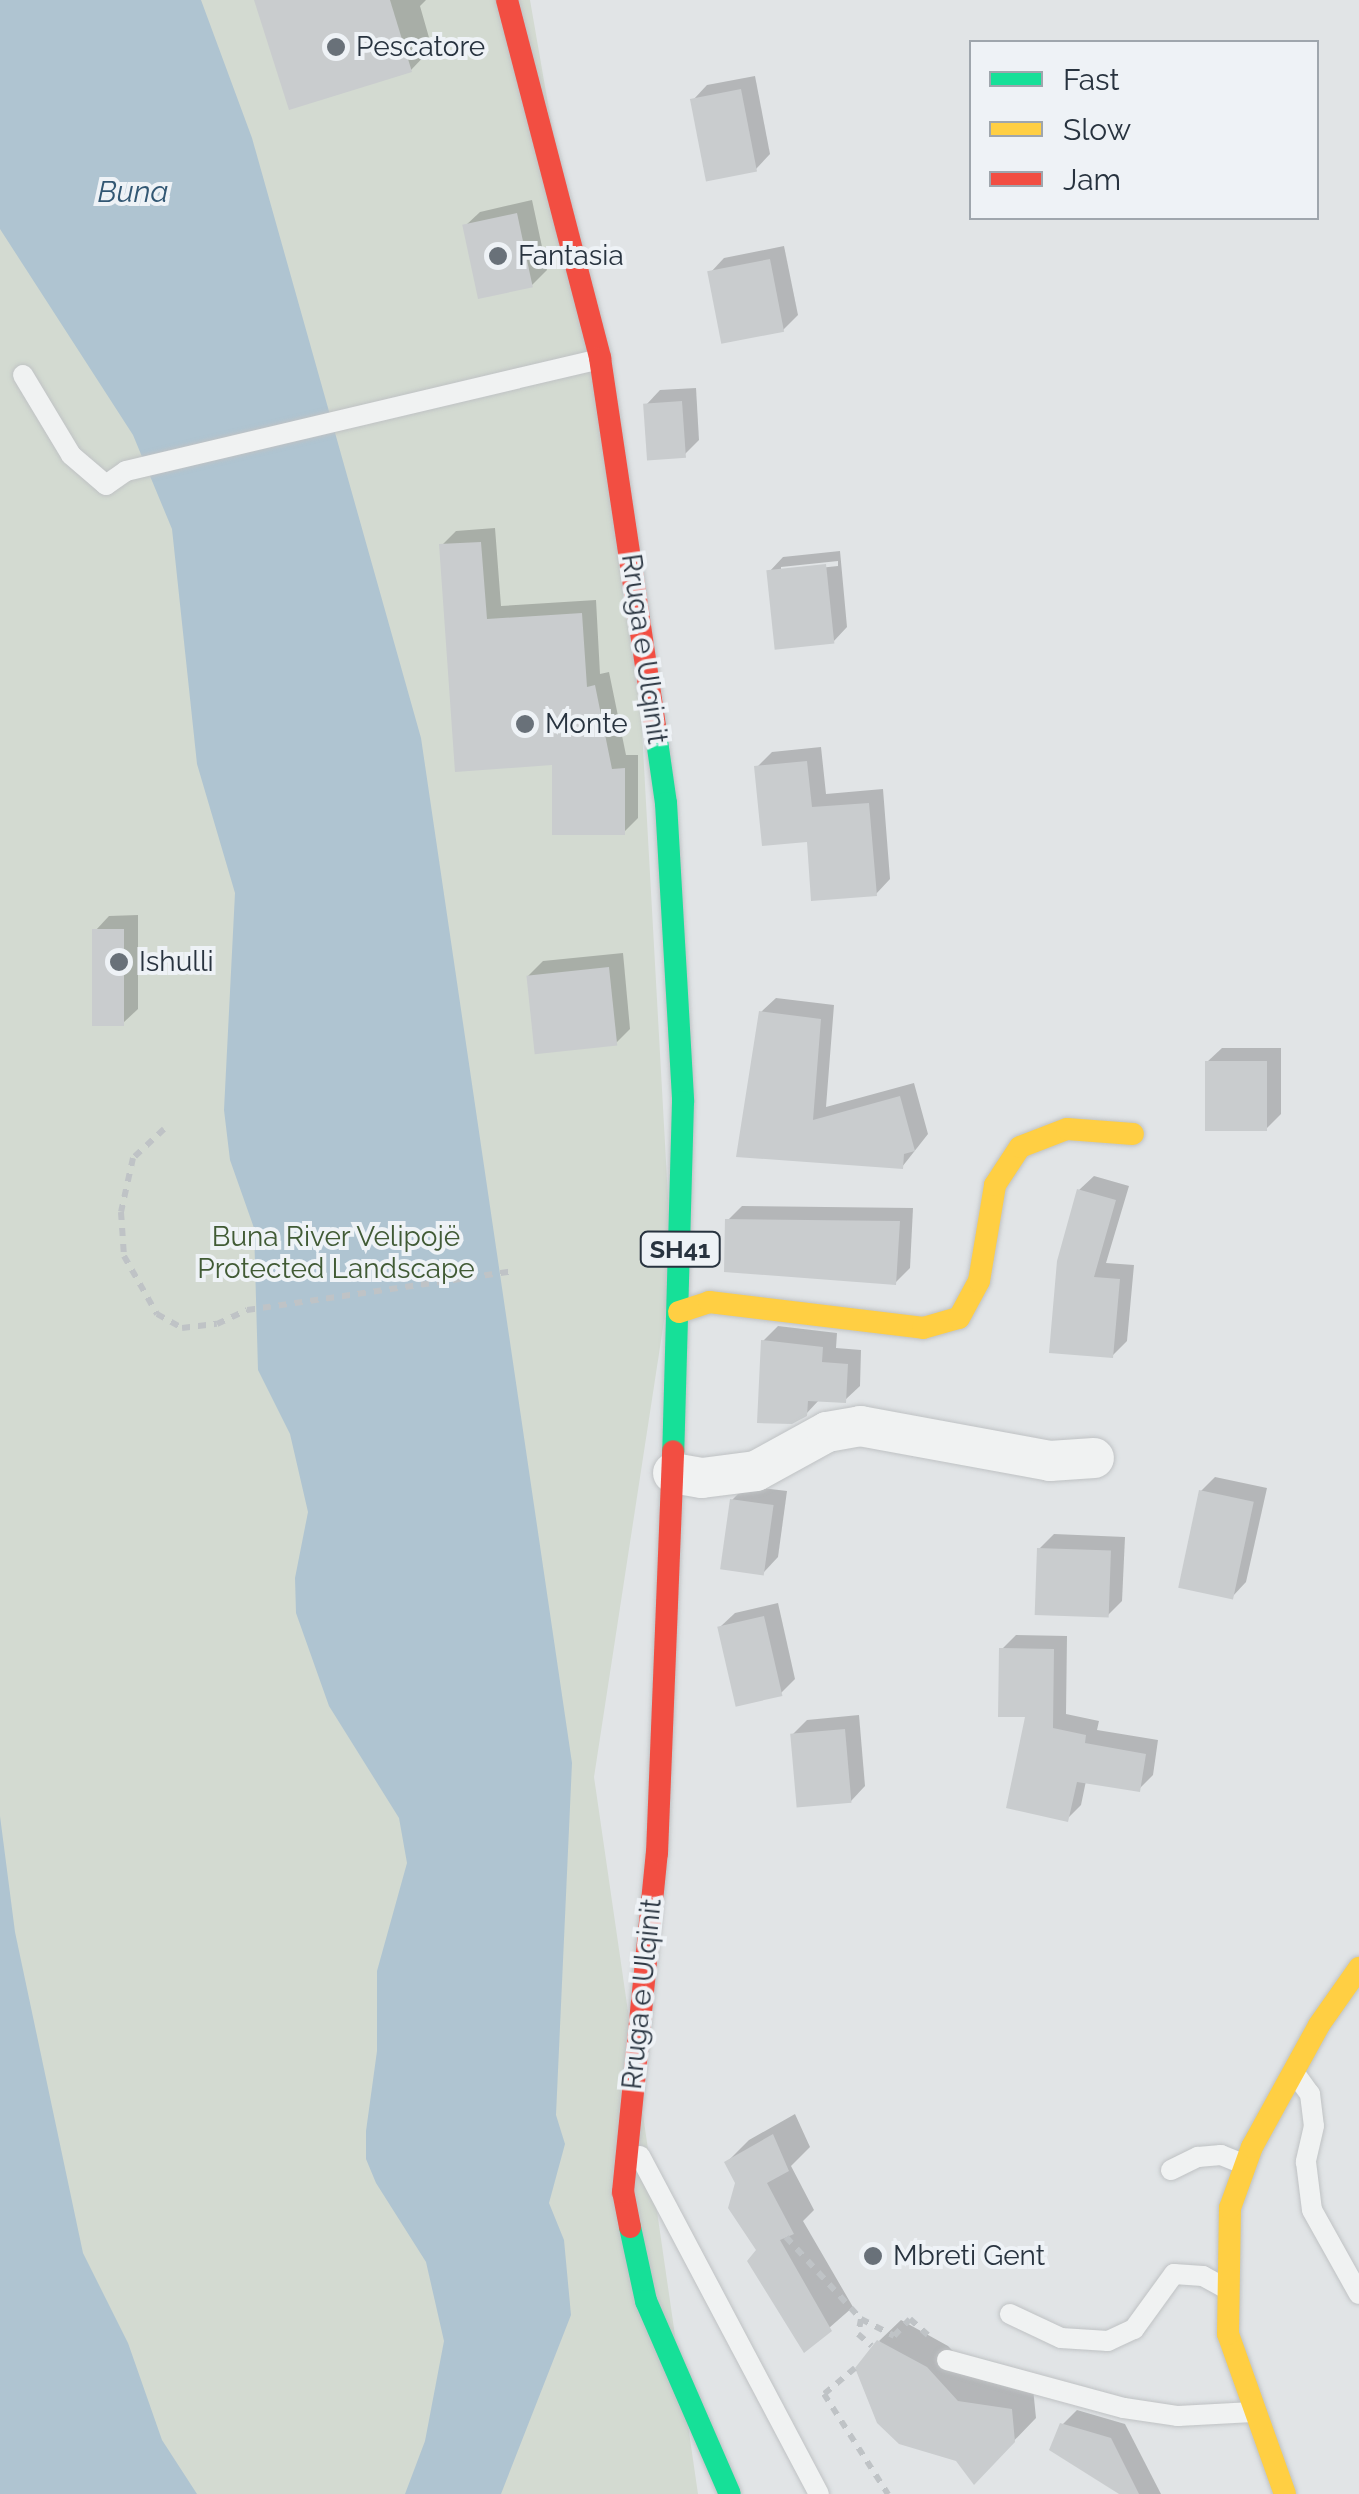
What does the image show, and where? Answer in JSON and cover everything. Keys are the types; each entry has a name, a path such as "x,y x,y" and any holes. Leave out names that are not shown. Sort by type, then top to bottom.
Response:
{"main road":[{"name":"Rruga e Ulqinit","path":"506,0 600,358 666,803 683,1102 679,1312 658,1853 623,2192 641,2284 684,2403 730,2494"},
{"path":"679,1312 709,1302 922,1328 959,1318 978,1282 994,1185 1020,1147 1066,1129 1133,1134"},
{"path":"1285,2494 1228,2334 1230,2208 1244,2165 1294,2073 1359,1968"}],"street":[{"path":"673,1473 702,1478 756,1471 827,1432 860,1426 1050,1461 1094,1458"}],"lane":[{"path":"23,375 84,470 106,485 126,471 380,406 600,358"},
{"path":"1294,2073 1310,2094 1312,2210 1359,2294"},
{"path":"627,2129 820,2494"},
{"path":"1171,2170 1209,2156 1244,2165"},
{"path":"1010,2314 1061,2338 1098,2342 1134,2329 1174,2274 1204,2276 1226,2289"},
{"path":"947,2360 1124,2408 1178,2416 1255,2412"}],"path":[{"path":"164,1130 133,1158 121,1212 124,1256 157,1314 182,1328 217,1324 247,1310 508,1272"},
{"path":"786,2237 861,2319 894,2336 910,2319 928,2335"},
{"path":"861,2319 858,2334 872,2346"},
{"path":"855,2368 824,2394 888,2494"}],"green space":[{"name":"Buna River Velipojë Protected Landscape","path":"0,0 530,0 635,605 672,1269 594,1777 698,2494 0,2494"}],"water":[{"name":"Buna","path":"0,0 201,0 252,138 421,738 572,1763 556,2115 565,2144 549,2203 564,2240 571,2315 501,2494 405,2494 425,2441 444,2341 426,2262 376,2183 366,2159 366,2131 377,2051 377,1971 407,1863 399,1818 329,1706 296,1613 295,1578 308,1512 290,1434 258,1370 254,1228 230,1160 224,1110 235,893 197,764 172,529 133,435 0,229"},
{"path":"0,1816 15,1932 83,2253 128,2343 162,2440 197,2494 0,2494"}],"building":[{"name":"Pescatore","path":"254,0 390,0 412,72 289,110"},
{"path":"741,89 757,171 706,181 690,99"},
{"name":"Fantasia","path":"517,213 533,287 478,299 462,225"},
{"path":"770,259 784,332 721,344 707,271"},
{"path":"682,401 686,458 647,461 643,404"},
{"path":"481,542 487,619 582,613 587,687 595,685 612,769 625,768 625,835 552,835 552,765 455,772 439,544"},
{"path":"826,564 834,644 775,650 766,570"},
{"path":"807,761 812,807 869,803 877,896 811,901 807,842 762,846 754,766"},
{"name":"Ishulli","path":"92,929 124,929 124,1026 92,1026"},
{"path":"609,967 617,1046 535,1054 526,976"},
{"path":"759,1011 821,1019 813,1120 900,1096 915,1151 904,1154 903,1169 736,1157"},
{"path":"1205,1061 1267,1061 1267,1131 1205,1131"},
{"path":"1077,1189 1116,1200 1094,1277 1120,1279 1113,1358 1049,1353 1057,1261"},
{"path":"725,1219 900,1221 896,1285 724,1272"},
{"path":"761,1340 823,1347 822,1362 848,1364 846,1403 808,1401 807,1416 792,1424 757,1423"},
{"path":"1199,1490 1254,1502 1233,1599 1178,1588"},
{"path":"730,1499 774,1505 764,1575 720,1569"},
{"path":"1037,1548 1111,1551 1109,1618 1035,1615"},
{"path":"764,1616 782,1696 736,1707 717,1627"},
{"path":"999,1648 1054,1649 1053,1728 1086,1735 1085,1743 1146,1754 1140,1792 1077,1782 1068,1822 1006,1808 1025,1717 998,1717"},
{"path":"845,1729 851,1803 797,1808 790,1734"},
{"path":"773,2134 789,2171 767,2183 794,2234 780,2240 832,2331 804,2353 747,2261 756,2250 728,2208 735,2183 724,2162"},
{"path":"877,2340 927,2367 958,2401 1012,2409 1015,2442 974,2485 956,2461 899,2444 877,2423 855,2368"},
{"path":"1060,2423 1111,2438 1139,2494 1119,2494 1049,2450"}],"traffic: fast":[{"path":"655,727 666,803 683,1102 673,1451"},
{"path":"630,2227 646,2301 730,2494"}],"traffic: slow":[{"path":"679,1312 709,1302 923,1328 959,1318 979,1281 995,1185 1020,1147 1067,1129 1133,1134"},
{"path":"1285,2494 1228,2334 1230,2208 1252,2147 1319,2025 1359,1968"}],"traffic: jam":[{"path":"507,0 600,358 655,727"},
{"path":"630,2227 623,2192 657,1853 673,1451"}],"place":[{"name":"Pescatore","path":"336,47"},
{"name":"Fantasia","path":"498,256"},
{"name":"Monte","path":"525,724"},
{"name":"Ishulli","path":"119,962"},
{"name":"Mbreti Gent","path":"873,2256"}]}
